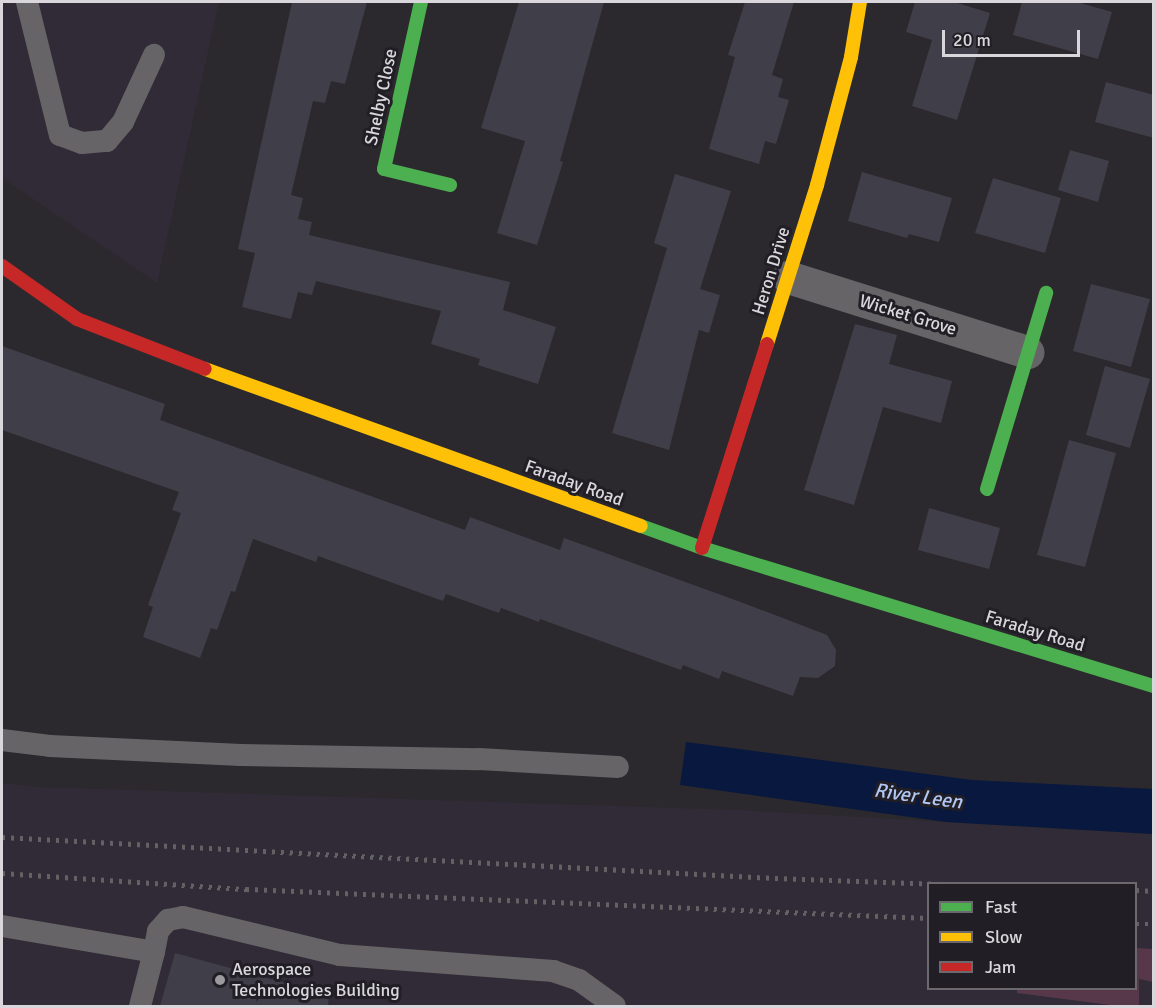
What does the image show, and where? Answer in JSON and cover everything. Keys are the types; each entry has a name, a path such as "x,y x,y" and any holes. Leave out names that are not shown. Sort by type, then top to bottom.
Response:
{"street":[{"name":"Shelby Close","path":"421,2 384,169 450,185"},
{"name":"Heron Drive","path":"702,548 817,185 851,57 860,2"},
{"name":"Faraday Road","path":"2,266 77,319 152,350 702,548 1154,686"},
{"name":"Wicket Grove","path":"788,277 1028,352"},
{"path":"987,489 1046,293"}],"lane":[{"path":"27,2 60,135 82,143 107,141 123,122 154,55"},
{"path":"2,740 50,746 241,755 468,758 618,767"},
{"path":"140,1006 158,931 168,920 183,917 340,955 553,971 579,980 615,1006"},
{"path":"2,926 154,952"}],"shaded area":[{"path":"5,2 219,2 157,283 2,178 2,21"},
{"path":"2,783 40,787 739,810 1153,834 1153,1006 2,1006"},
{"path":"1137,948 1153,949 1153,982 1139,979 1139,1006 1118,1006 1017,993 1017,990 1137,990"}],"water":[{"name":"River Leen","path":"686,742 972,780 1153,789 1153,834 946,822 680,785"}],"building":[{"path":"292,2 367,2 345,84 331,81 325,103 313,101 291,195 303,198 298,219 312,222 309,235 510,282 503,310 556,327 538,384 478,365 480,359 431,344 441,311 316,281 312,295 298,292 291,319 242,307 255,253 238,249"},
{"path":"519,2 604,2 560,161 563,162 537,245 497,233 525,141 481,128"},
{"path":"745,2 794,2 772,75 783,79 778,97 789,100 776,144 765,141 759,164 709,149 735,57 728,55"},
{"path":"915,2 954,2 990,13 957,120 912,106 932,40 906,32"},
{"path":"1022,2 1077,2 1112,12 1098,59 1013,35"},
{"path":"1106,82 1154,95 1154,138 1095,122"},
{"path":"1070,150 1109,161 1098,202 1058,190"},
{"path":"862,172 952,198 939,242 909,234 907,238 848,221"},
{"path":"675,174 731,191 700,289 720,295 709,333 699,330 669,450 612,433 667,248 654,243"},
{"path":"993,178 1061,198 1045,253 975,233"},
{"path":"1091,284 1150,299 1131,367 1073,351"},
{"path":"855,324 897,335 889,364 952,381 941,423 883,407 854,505 804,490"},
{"path":"2,346 165,404 160,420 465,530 470,517 560,550 564,538 827,635 836,650 835,666 818,678 800,677 793,696 722,671 719,679 683,665 681,670 540,619 539,622 501,608 499,613 446,594 443,601 318,556 316,562 253,539 235,592 231,591 217,630 211,628 200,658 143,637 153,607 148,605 181,513 172,510 179,492 2,430"},
{"path":"1105,366 1150,379 1130,448 1086,435"},
{"path":"1069,440 1116,453 1085,567 1037,555"},
{"path":"929,508 1000,528 989,569 918,550"},
{"name":"Aerospace Technologies Building","path":"175,953 329,995 328,1006 160,1006"}],"railway":[{"path":"2,837 775,878 927,883"},
{"path":"2,873 246,889 927,918"},
{"path":"1137,890 1154,891"},
{"path":"1137,924 1154,924"}],"traffic: fast":[{"path":"421,2 384,169 450,185"},
{"path":"987,489 1046,293"},
{"path":"641,526 702,548 1154,686"}],"traffic: slow":[{"path":"767,344 817,185 851,57 860,2"},
{"path":"205,369 641,526"}],"traffic: jam":[{"path":"2,266 77,319 205,369"},
{"path":"702,548 767,344"}],"place":[{"name":"Aerospace Technologies Building","path":"220,980"}]}
